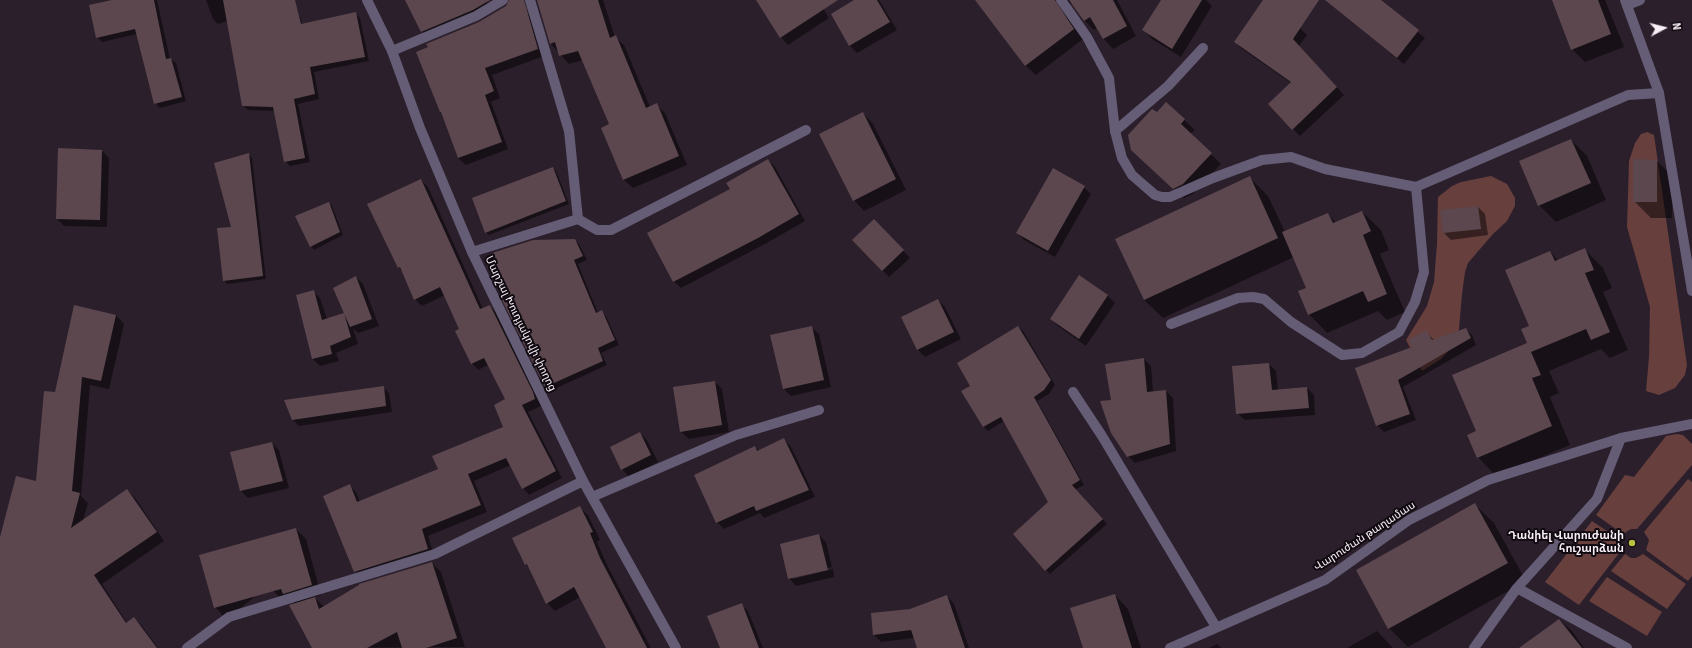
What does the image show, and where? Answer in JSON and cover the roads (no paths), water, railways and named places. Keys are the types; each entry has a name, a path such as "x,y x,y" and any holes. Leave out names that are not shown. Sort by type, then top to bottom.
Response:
{"street":[{"name":"Մարշալ Խուդյակովի փողոց","path":"367,0 392,51 420,128 472,252 583,481 676,648"},
{"path":"392,51 476,16 503,0"},
{"path":"530,0 569,131 578,219"},
{"path":"1061,0 1087,37 1108,78 1115,131 1122,158 1132,175 1155,195 1162,197 1170,198 1213,178 1262,160 1291,157 1325,169 1416,187 1628,95 1659,93"},
{"path":"1640,0 1626,2 1659,93 1692,291"},
{"path":"1115,131 1168,86 1203,48"},
{"path":"472,252 578,219 597,230 611,230 806,130"},
{"path":"1170,324 1238,298 1253,296 1264,299 1291,322 1342,355 1362,353 1399,332 1415,302 1424,272 1416,187"},
{"path":"1073,392 1102,436 1216,627"},
{"path":"592,497 736,435 819,410"},
{"name":"Վարուժան թաղամաս","path":"1170,648 1325,580 1409,520 1488,480 1620,438 1692,424"},
{"path":"1474,648 1517,588 1597,499 1620,438"},
{"path":"187,648 229,616 435,554 583,481"},
{"path":"1517,588 1627,648"}],"place":[{"name":"Դանիել Վարուժանի հուշարձան","path":"1632,543"}]}
